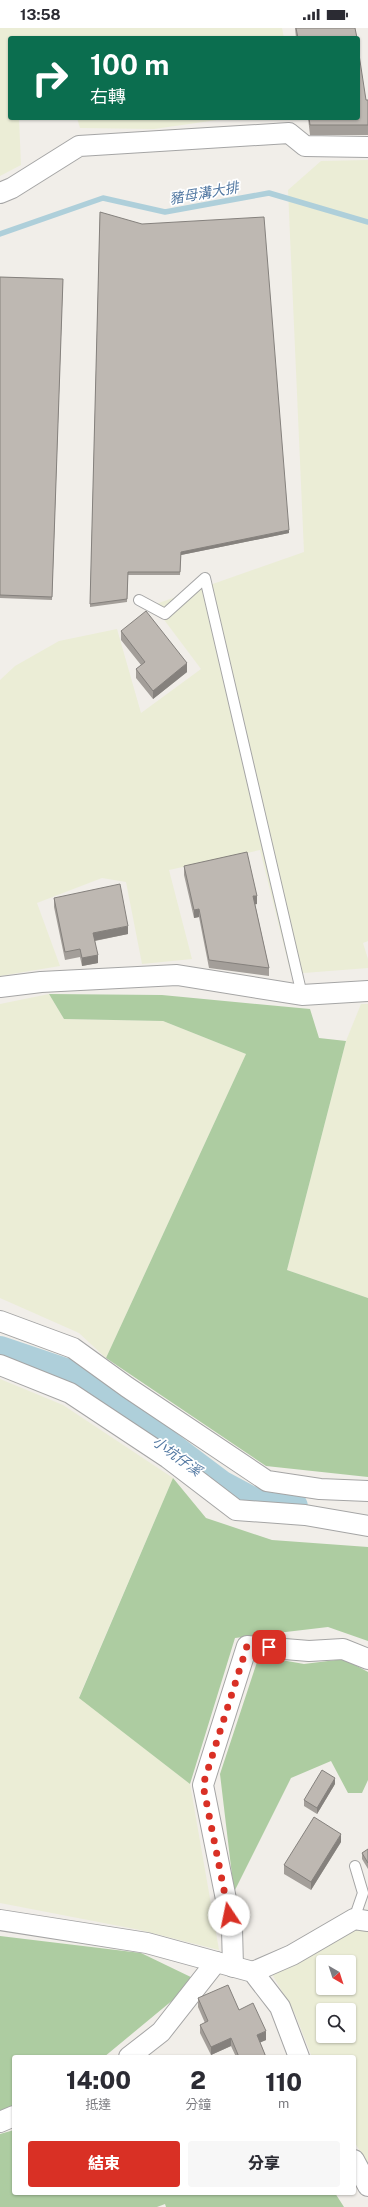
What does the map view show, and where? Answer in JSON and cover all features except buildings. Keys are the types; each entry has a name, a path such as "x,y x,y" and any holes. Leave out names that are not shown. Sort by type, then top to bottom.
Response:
{"street":[{"path":"0,193 12,188 79,146 289,133 305,146 368,147"},
{"path":"0,988 41,982 177,975 302,995 368,991"},
{"path":"0,1321 73,1348 127,1387 267,1480 320,1489 368,1491"},
{"path":"0,1365 70,1393 168,1458 236,1510 305,1515 368,1526"},
{"path":"132,2055 161,2032 225,1964 232,1929 203,1785 247,1646 309,1651 343,1649 368,1659"},
{"path":"0,1920 147,1943 253,1972 280,2007 298,2055"},
{"path":"253,1972 292,1955 361,1920"},
{"path":"0,2122 12,2117"},
{"path":"356,2164 368,2186"}],"lane":[{"path":"139,600 165,614 205,578 302,995"},
{"path":"355,1866 364,1893 361,1920"}],"green space":[{"path":"0,28 282,28 284,36 8,36 8,120 19,120 21,165 0,176"},
{"path":"78,120 217,120 154,129 80,128"},
{"path":"368,160 368,941 363,943 368,959 368,968 291,974 260,850 169,870 192,959 142,964 126,882 102,878 37,903 60,966 0,976 0,680 15,666 59,641 117,629 141,713 201,669 153,605 304,552 288,190 321,161"},
{"path":"49,994 64,1019 163,1021 246,1054 106,1358 79,1333 0,1298 0,1004"},
{"path":"49,994 162,995 310,1009 319,1038 346,1041 287,1270 368,1298 368,1477 266,1466 106,1358 246,1054 163,1021 64,1019"},
{"path":"361,1004 368,1004 368,1298 287,1270 346,1041"},
{"path":"0,1379 63,1405 173,1478 79,1697 190,1784 219,1950 140,1930 0,1903"},
{"path":"173,1478 206,1518 272,1540 368,1547 368,1641 328,1627 235,1638 190,1784 79,1698"},
{"path":"259,1656 304,1664 344,1659 368,1672 368,1780 362,1793 348,1793 331,1761 291,1778 234,1892 220,1774"},
{"path":"368,1923 368,2165 356,2144 356,2055 311,2055 295,2014 272,1974"},
{"path":"0,1936 141,1953 197,1980 106,2055 12,2055 12,2112 0,2113"},
{"path":"12,2131 12,2195 336,2195 344,2207 166,2207 165,2204 157,2207 0,2207 0,2134"}],"waterway":[{"name":"豬母溝大排","path":"0,234 103,198 165,212 269,193 368,222"},
{"name":"小坑仔溪","path":"0,1353 68,1376 139,1426 220,1487 252,1504 291,1507"}],"route":[{"path":"229,1915 203,1785 247,1646 269,1647"}]}
